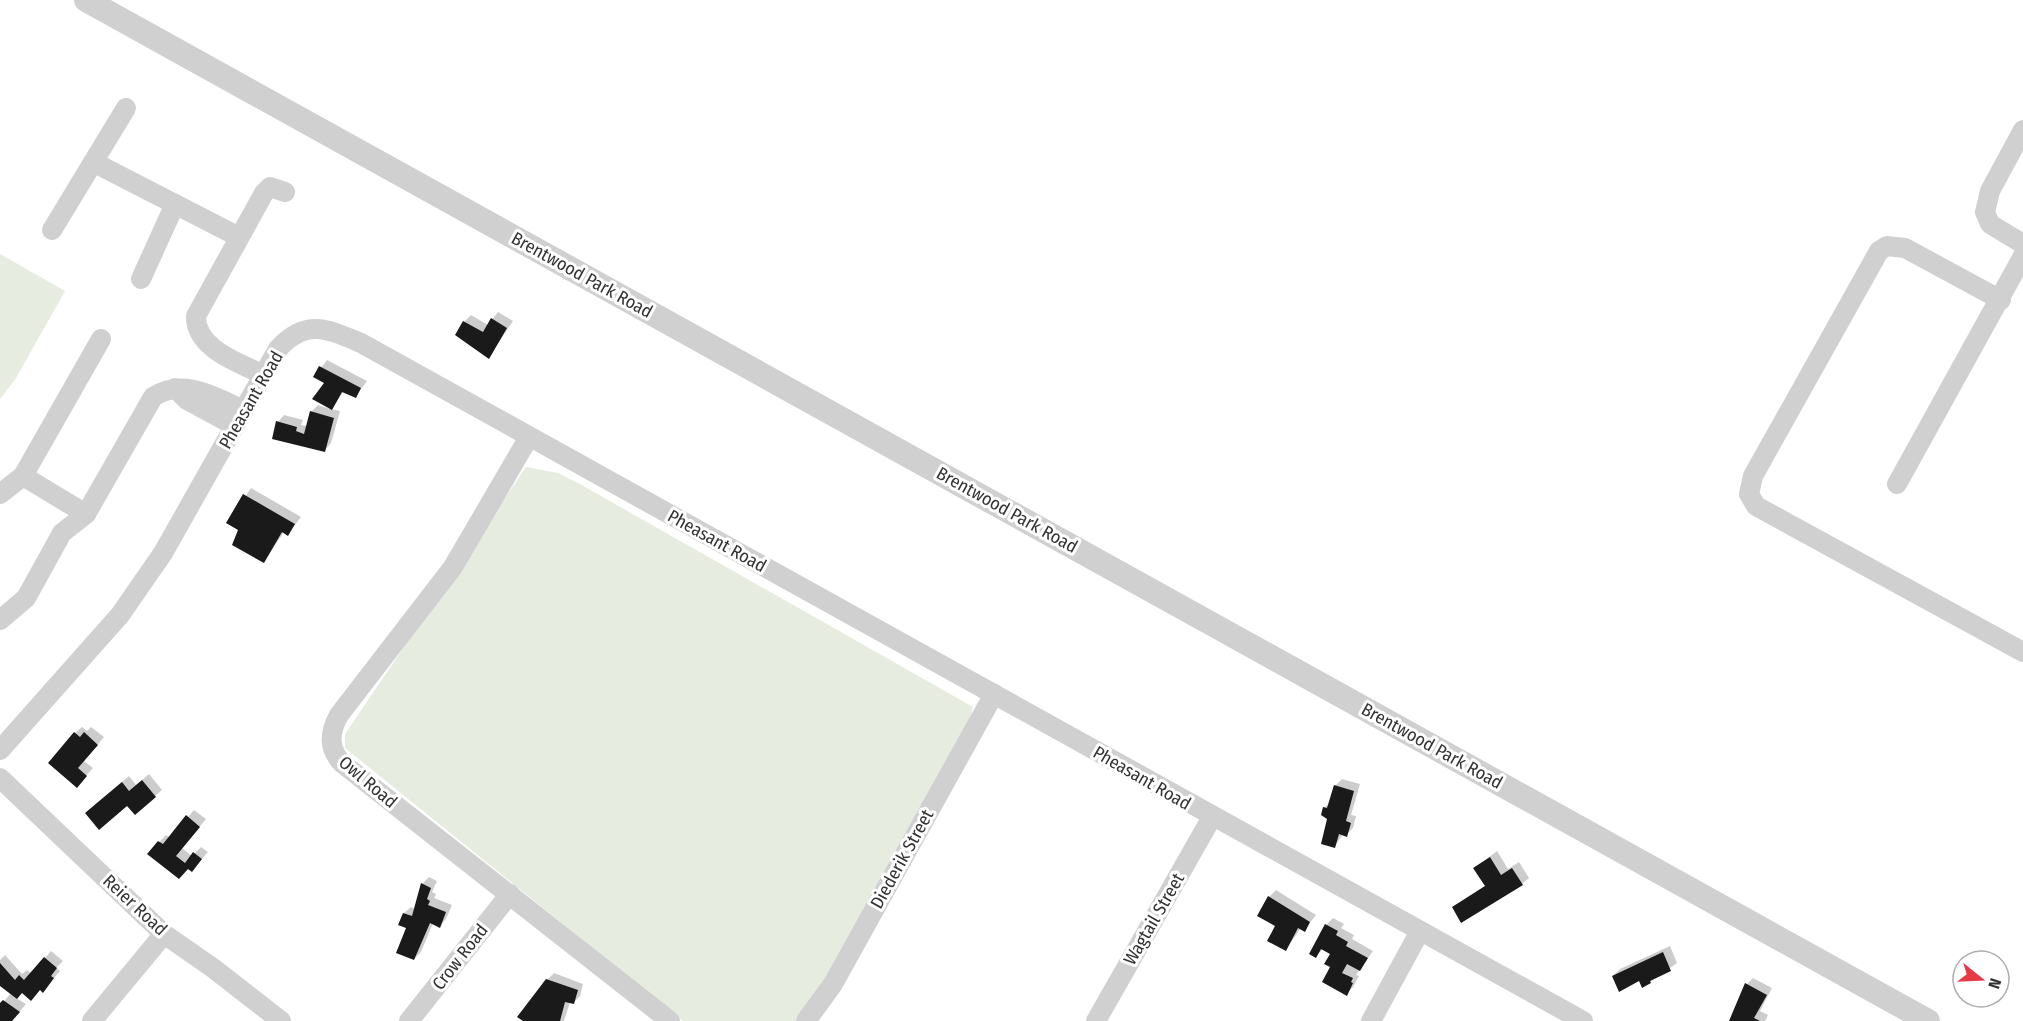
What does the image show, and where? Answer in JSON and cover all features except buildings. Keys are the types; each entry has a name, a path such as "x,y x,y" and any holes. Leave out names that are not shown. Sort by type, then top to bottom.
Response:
{"street":[{"name":"Brentwood Park Road","path":"86,0 1928,1021"},
{"path":"52,230 126,108"},
{"path":"2023,130 1990,191 1985,207 1990,224 2023,244"},
{"path":"93,162 239,237"},
{"path":"267,369 213,348 199,330 196,322 198,309 267,189 273,187 285,192"},
{"path":"141,279 175,204"},
{"path":"2001,300 1905,248 1887,246 1879,251 1753,476 1749,494 1756,506 2023,652"},
{"path":"1897,484 2001,300 2023,256"},
{"name":"Pheasant Road","path":"0,750 120,615 189,512 278,349 297,334 309,329 333,331 361,343 994,694 1212,818 1583,1021"},
{"path":"0,494 22,476 101,339"},
{"path":"0,620 26,597 62,533 87,514 147,404 157,394 176,388 187,399 240,418"},
{"name":"Owl Road","path":"529,437 453,567 339,715 331,737 333,753 343,765 670,1021"},
{"path":"22,476 87,514"},
{"name":"Diederik Street","path":"806,1021 833,984 994,694"},
{"name":"Reier Road","path":"0,778 164,934 213,968 281,1021"},
{"name":"Wagtail Street","path":"1096,1021 1212,818"},
{"name":"Crow Road","path":"409,1021 510,894"},
{"path":"1371,1021 1420,931"},
{"path":"92,1021 164,934"}],"shaded area":[{"path":"0,254 65,291 16,378 0,399"},
{"path":"526,467 558,473 578,483 973,707 969,721 825,984 796,1021 683,1021 345,748 345,734"}]}
